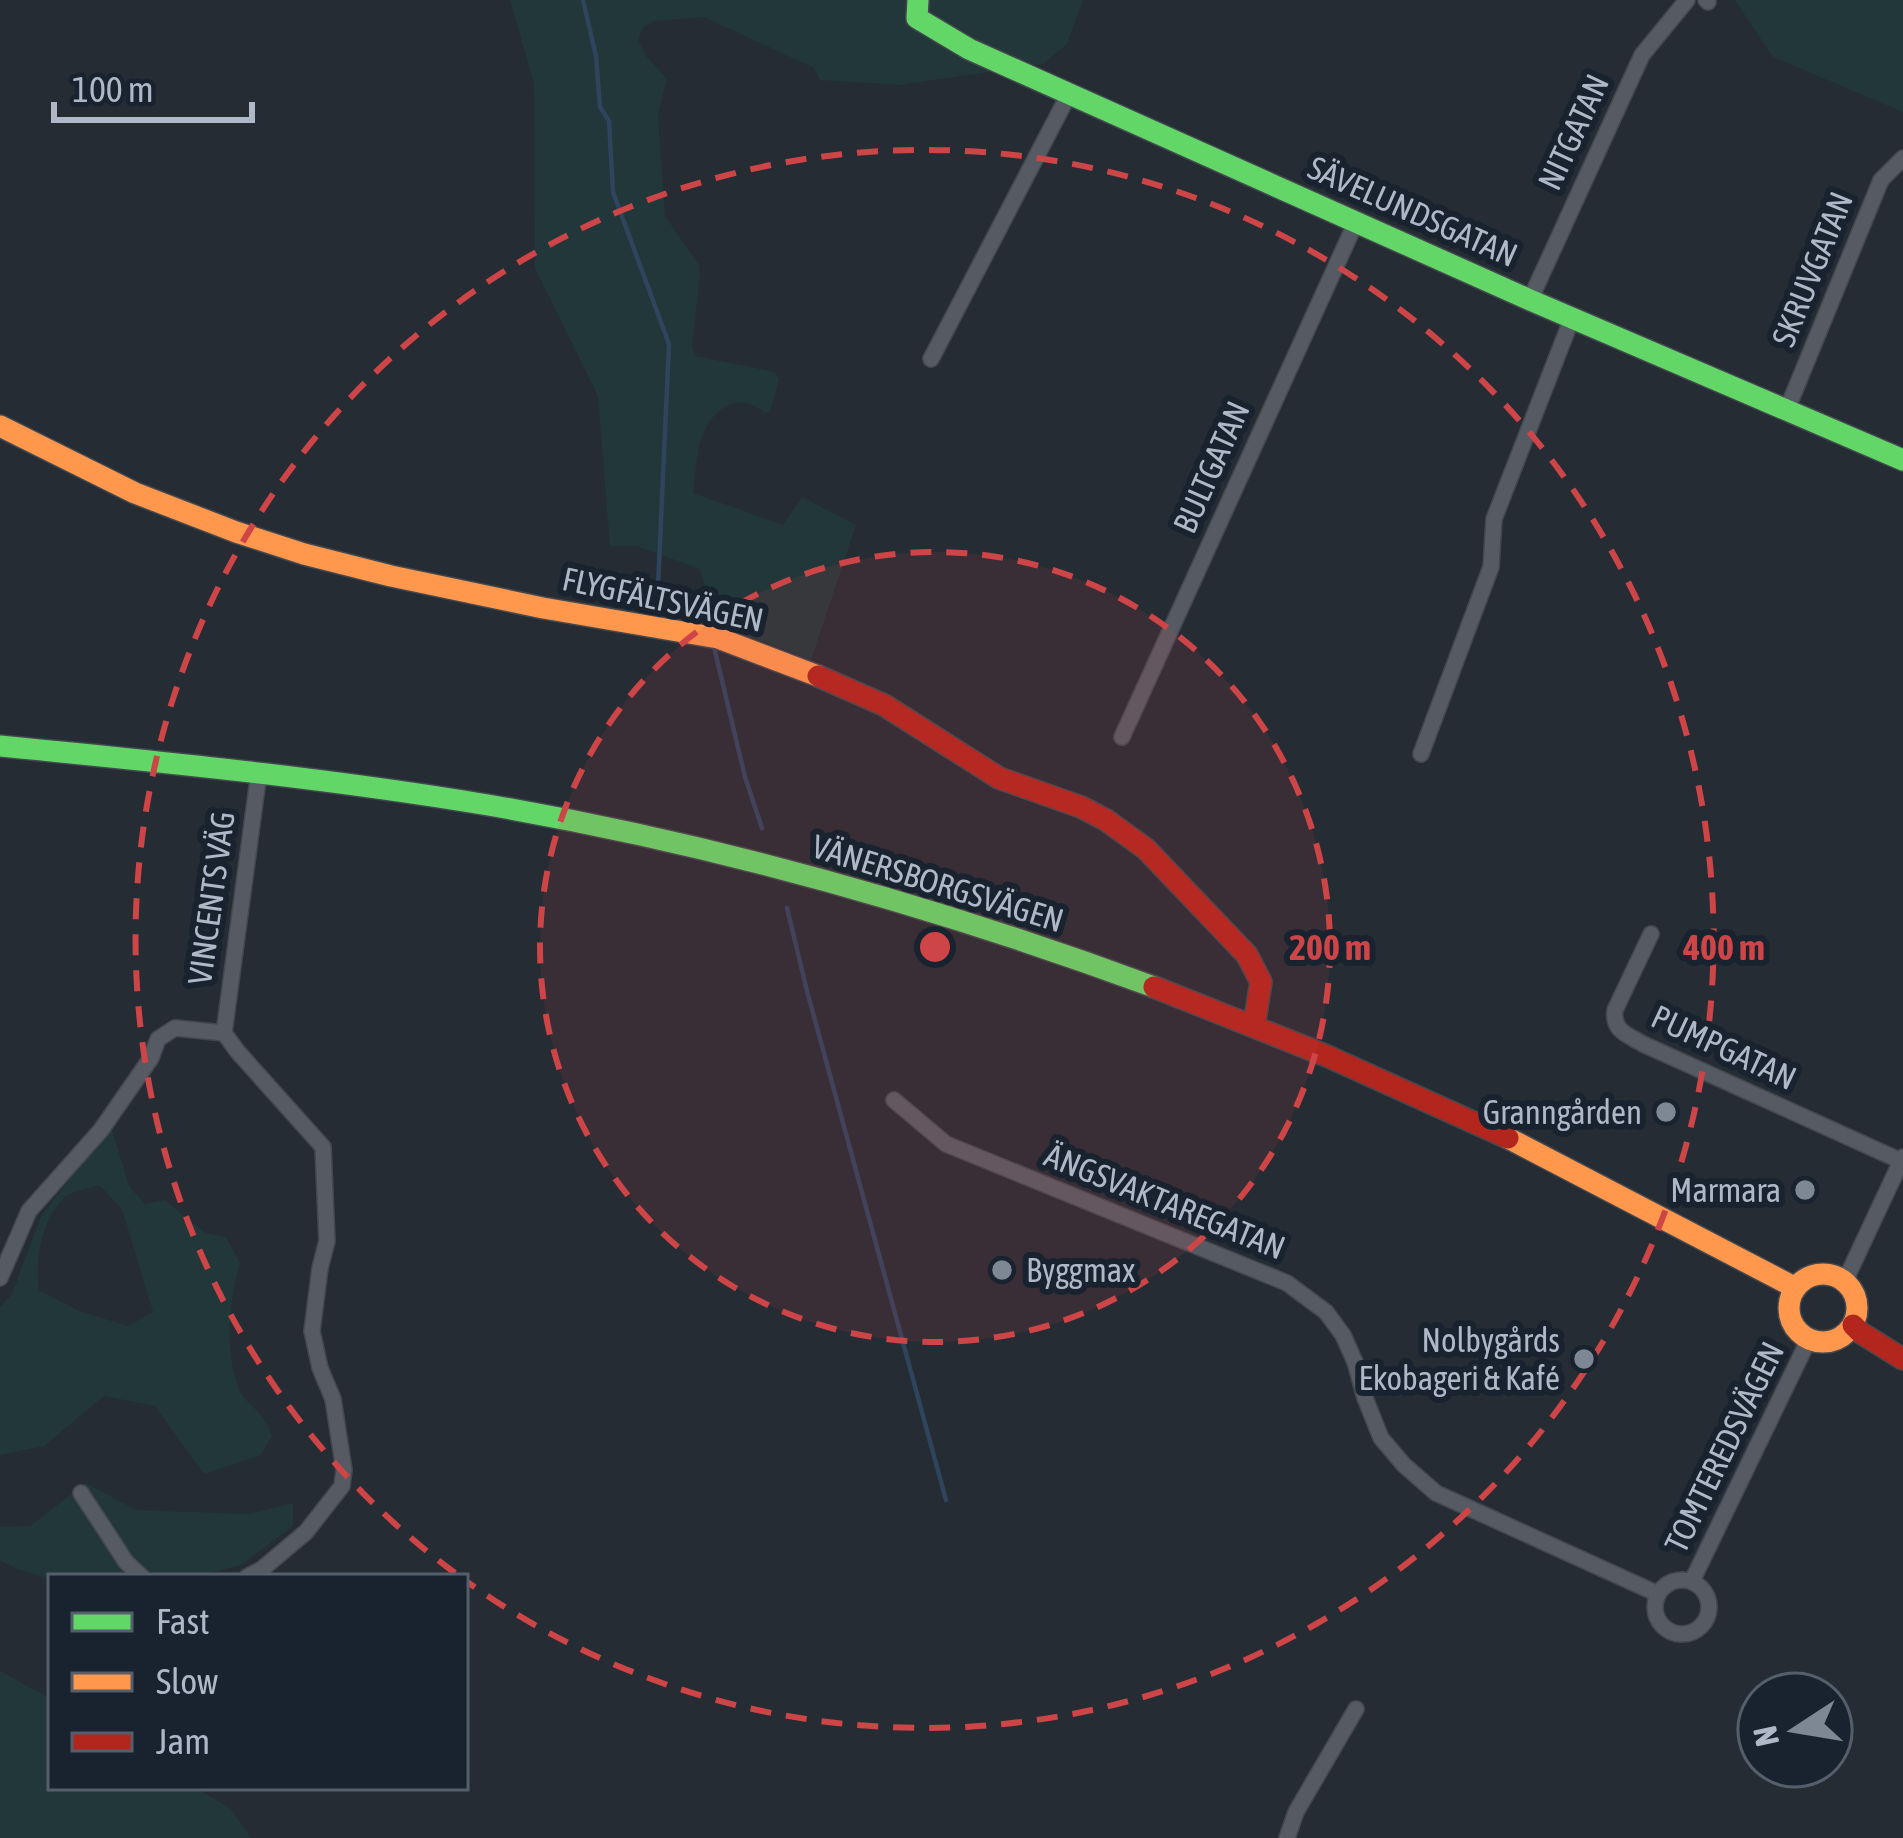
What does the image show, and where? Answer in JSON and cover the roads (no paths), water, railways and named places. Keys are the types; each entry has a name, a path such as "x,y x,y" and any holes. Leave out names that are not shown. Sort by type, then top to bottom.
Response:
{"street":[{"name":"SÄVELUNDSGATAN","path":"918,0 917,18 969,49 1529,300 1903,460"},
{"name":"NITGATAN","path":"1529,300 1642,55 1687,0"},
{"path":"931,359 1069,94"},
{"name":"SKRUVGATAN","path":"1786,412 1880,180 1902,156"},
{"name":"BULTGATAN","path":"1122,737 1355,222"},
{"path":"1420,754 1491,567 1494,519 1572,318"},
{"name":"FLYGFÄLTSVÄGEN","path":"0,426 135,493 285,548 346,566 543,608 718,638 849,687 999,778 1081,807 1146,850 1247,955 1261,982 1254,1026"},
{"name":"VÄNERSBORGSVÄGEN","path":"0,746 259,772 464,802 744,861 952,918 1254,1026 1531,1149 1796,1288"},
{"name":"VINCENTS VÄG","path":"253,1574 306,1532 342,1486 344,1470 333,1399 312,1331 327,1241 323,1148 224,1033 259,772"},
{"name":"PUMPGATAN","path":"1651,934 1615,1010 1618,1030 1902,1159"},
{"name":"VINCENTS VÄG","path":"0,1278 29,1211 101,1130 151,1058 158,1039 175,1028 224,1033"},
{"name":"ÄNGSVAKTAREGATAN","path":"894,1100 946,1144 1287,1283 1326,1312 1343,1335 1381,1438 1436,1493 1658,1594"},
{"path":"1845,1281 1902,1159"},
{"path":"1822,1274 1845,1281 1857,1301 1856,1318 1845,1335 1822,1342 1797,1330 1790,1317 1796,1288 1810,1276 1822,1274"},
{"path":"1853,1325 1903,1359"},
{"name":"TOMTEREDSVÄGEN","path":"1692,1581 1809,1339"},
{"path":"81,1493 139,1574"},
{"path":"1673,1581 1692,1581 1703,1588 1710,1606 1704,1623 1692,1632 1677,1634 1661,1624 1655,1613 1658,1594 1673,1581"},
{"path":"1287,1838 1296,1812 1355,1708"}],"waterway":[{"path":"583,0 596,56 600,107 609,121 613,192 669,344 658,586 705,625"},
{"path":"714,647 762,828"},
{"path":"787,908 946,1500"}],"place":[{"name":"Granngården","path":"1666,1112"},
{"name":"Marmara","path":"1805,1190"},
{"name":"Byggmax","path":"1002,1270"},
{"name":"Nolbygårds Ekobageri & Kafé","path":"1584,1359"}]}
